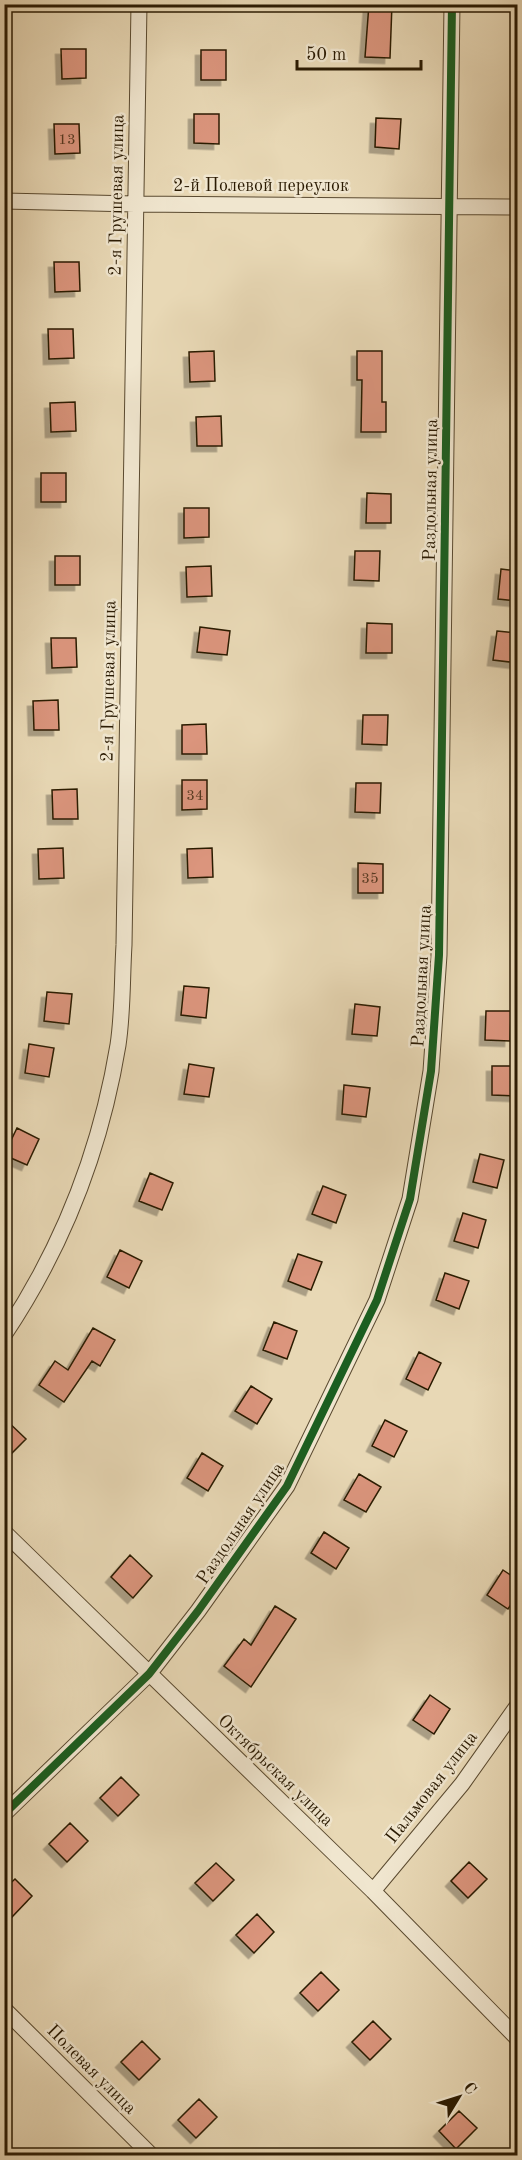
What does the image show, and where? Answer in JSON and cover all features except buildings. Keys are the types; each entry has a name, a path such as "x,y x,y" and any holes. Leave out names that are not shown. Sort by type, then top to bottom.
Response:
{"street":[{"name":"2-я Грушевая улица","path":"4,1335 30,1296 66,1222 86,1173 106,1104 118,1042 124,945 139,4"},
{"name":"Раздольная улица","path":"4,1814 149,1674 198,1611 287,1486 377,1300 410,1199 431,1071 439,955 452,4"},
{"name":"2-й Полевой переулок","path":"4,201 518,207"},
{"name":"Октябрьская улица","path":"4,1532 373,1891 518,2040"},
{"name":"Пальмовая улица","path":"373,1891 462,1784 518,1705"},
{"name":"Полевая улица","path":"4,2009 152,2156"}],"cycle path":[{"path":"4,1814 149,1674 198,1611 287,1486 377,1300 410,1199 431,1071 439,955 452,4"}]}
